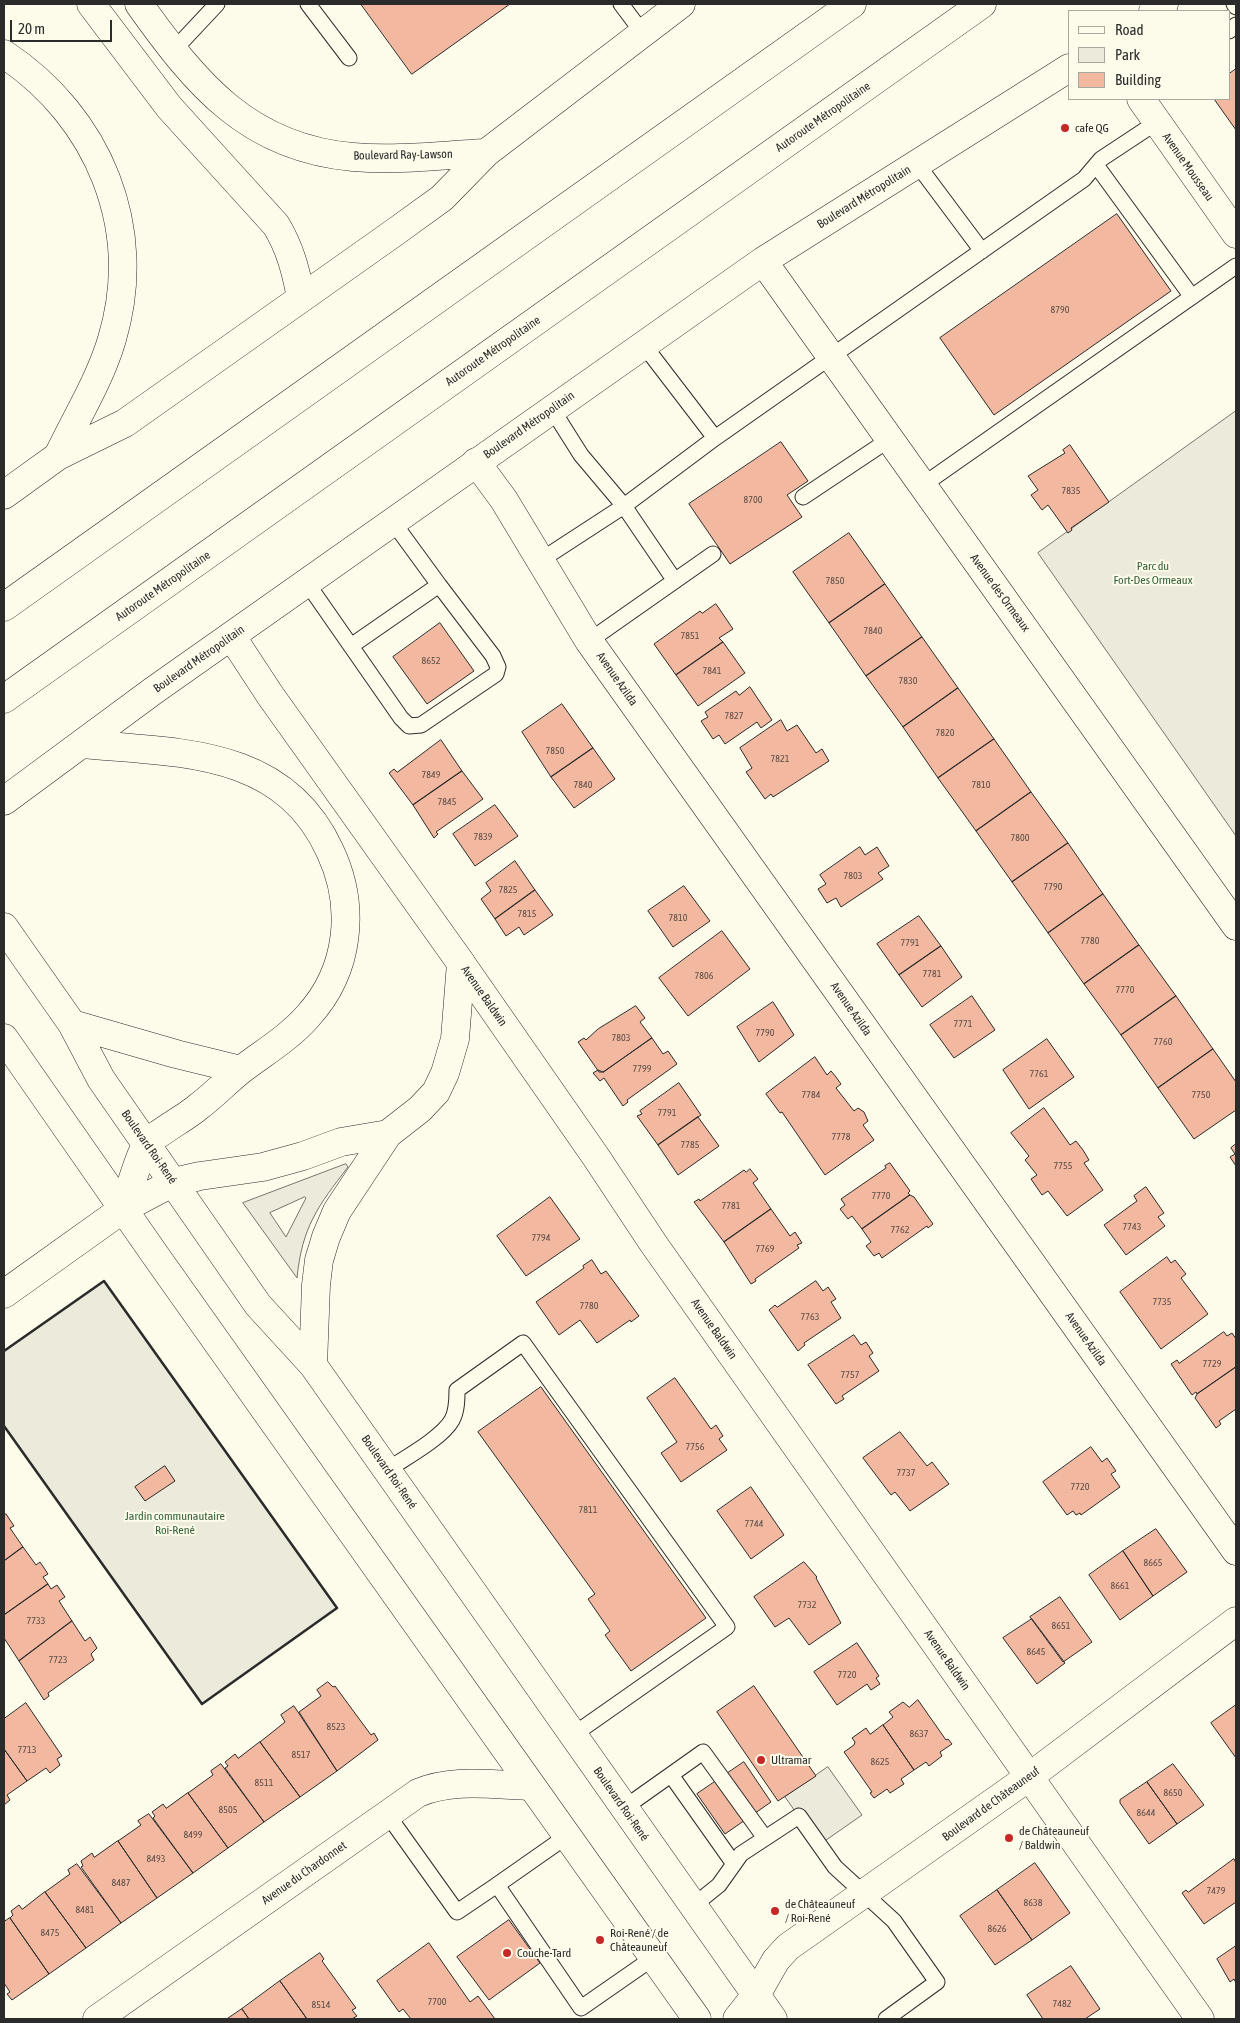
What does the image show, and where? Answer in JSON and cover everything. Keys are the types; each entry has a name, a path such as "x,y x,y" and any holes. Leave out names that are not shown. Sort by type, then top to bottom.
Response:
{"main road":[{"path":"92,4 169,107 276,225 286,242 295,264 301,298"},
{"name":"Boulevard Ray-Lawson","path":"139,4 174,51 208,91 224,106 271,135 299,145 353,157 486,153"},
{"path":"4,495 58,456 125,423 442,198 486,153 642,32 682,4"},
{"path":"4,607 852,4"},
{"name":"Autoroute Métropolitaine","path":"4,699 982,4"},
{"path":"4,54 44,84 79,125 108,179 117,211 121,239 121,292 112,340 103,364 58,456"},
{"name":"Boulevard Métropolitain","path":"4,801 153,691 763,261 1068,69"},
{"name":"Avenue Mousseau","path":"1142,100 1234,226"},
{"name":"Avenue des Ormeaux","path":"763,261 1236,926"},
{"name":"Avenue Azilda","path":"476,462 504,500 589,641 1236,1550"},
{"name":"Avenue Baldwin","path":"232,637 270,695 591,1149 653,1243 1200,2019"},
{"path":"82,744 191,754 219,759 244,768 270,781 309,818 326,843 337,866 346,911 344,946 337,972 322,1000 307,1018 241,1070 198,1108 147,1144 123,1209"},
{"name":"Boulevard Roi-René","path":"4,927 72,1024 101,1079 258,1304 313,1365 693,1906 752,2007 772,2019"},
{"path":"313,1365 318,1260 326,1237 337,1211 388,1134 420,1109 436,1092 445,1073 455,1039 461,963"},
{"path":"72,1024 176,1054 241,1070"},
{"path":"4,1038 696,2019"},
{"path":"4,1294 123,1209 174,1182 200,1176 263,1167 341,1142 388,1134"},
{"name":"Boulevard de Châteauneuf","path":"737,2019 752,2007 776,1960 788,1947 1029,1777 1236,1620"},
{"name":"Avenue du Chardonnet","path":"97,2019 418,1793 443,1785 461,1783 531,1786"}],"lane":[{"path":"174,51 217,4"},
{"path":"308,4 349,58"},
{"path":"621,4 642,32"},
{"path":"541,560 624,506 715,438 1084,180 1101,159 1157,122"},
{"path":"917,164 982,252"},
{"path":"1096,165 1192,297"},
{"path":"924,486 1236,266"},
{"path":"643,344 715,438"},
{"path":"552,409 581,455 624,506 675,581"},
{"path":"803,497 890,439"},
{"path":"307,583 409,726 421,725 496,674 498,667 493,656 393,522"},
{"path":"589,641 713,554"},
{"path":"351,646 439,585"},
{"path":"387,1470 432,1439 452,1420 456,1406 457,1390 523,1344 726,1627 573,1735"},
{"path":"624,1808 703,1752 765,1838"},
{"path":"671,1775 734,1864"},
{"path":"387,1814 457,1912 567,1836"},
{"path":"693,1906 719,1886 741,1854 799,1816 835,1867 894,1921 937,1982 886,2019"},
{"path":"497,1885 577,2013 653,1958"}],"green space":[{"name":"Parc du Fort-Des Ormeaux","path":"1236,411 1236,836 1038,553"},
{"path":"346,1164 348,1167 320,1206 307,1231 299,1260 297,1278 243,1203","holes":["306,1198 286,1237 270,1213"]},
{"name":"Jardin communautaire Roi-René","path":"104,1281 337,1608 202,1704 4,1426 4,1351"}],"shaded area":[{"path":"828,1767 862,1815 819,1845 785,1797"}],"building":[{"path":"361,4 510,4 412,74"},
{"path":"1236,69 1236,130 1215,100 1230,100 1230,73"},
{"path":"1117,214 1171,291 994,415 940,338"},
{"path":"781,442 808,481 787,495 802,517 730,564 689,504"},
{"path":"1070,445 1109,502 1071,528 1072,530 1068,533 1048,505 1042,510 1031,495 1038,490 1028,476 1065,453 1063,450"},
{"path":"849,533 885,584 829,623 793,572"},
{"path":"885,584 922,637 866,676 829,623"},
{"path":"716,604 733,629 719,638 723,642 676,675 654,644 700,611 702,613"},
{"path":"440,623 474,671 427,704 393,657"},
{"path":"922,637 958,688 903,727 866,676"},
{"path":"723,642 745,673 698,706 676,675"},
{"path":"750,687 772,720 761,728 757,722 725,744 719,735 713,739 701,721 708,717 705,712 736,691 739,695"},
{"path":"958,688 994,739 938,778 903,727"},
{"path":"562,704 593,748 551,777 522,732"},
{"path":"781,720 787,731 797,725 816,753 822,749 829,761 773,797 771,794 765,799 746,772 752,768 740,748"},
{"path":"994,739 1031,792 976,831 938,778"},
{"path":"441,740 462,771 413,805 389,773 394,769 397,772"},
{"path":"593,748 615,779 574,808 551,777"},
{"path":"462,771 483,799 436,832 438,834 434,838 413,805"},
{"path":"1031,792 1068,843 1012,882 976,831"},
{"path":"495,805 518,836 475,866 453,834"},
{"path":"1068,843 1103,894 1048,933 1012,882"},
{"path":"860,847 865,855 877,847 889,866 878,873 883,879 841,907 836,898 827,903 818,889 826,884 820,875"},
{"path":"515,861 535,890 495,919 481,899 491,891 486,883"},
{"path":"684,886 710,921 673,947 648,911"},
{"path":"535,890 553,915 524,935 519,927 506,936 495,919"},
{"path":"1103,894 1139,945 1084,984 1048,933"},
{"path":"919,916 941,946 899,975 877,944"},
{"path":"722,931 750,969 688,1016 659,978"},
{"path":"1139,945 1176,996 1121,1035 1084,984"},
{"path":"941,946 962,977 922,1007 899,975"},
{"path":"972,996 995,1030 954,1058 930,1025"},
{"path":"1176,996 1213,1049 1158,1088 1121,1035"},
{"path":"773,1002 794,1035 759,1062 737,1027"},
{"path":"636,1006 645,1018 640,1022 652,1038 603,1072 599,1072 578,1042 584,1038 586,1040 598,1029"},
{"path":"652,1038 663,1054 668,1051 677,1064 627,1100 628,1102 623,1106 604,1078 600,1081 593,1073 598,1070 603,1072"},
{"path":"1047,1039 1074,1077 1029,1109 1003,1070"},
{"path":"1213,1049 1236,1082 1236,1110 1194,1139 1158,1088"},
{"path":"815,1057 827,1075 831,1071 836,1077 841,1084 836,1088 854,1111 858,1108 864,1112 868,1121 863,1125 874,1140 825,1175 782,1112 780,1113 766,1094"},
{"path":"679,1083 701,1115 658,1145 637,1116 642,1114 640,1111"},
{"path":"1044,1108 1070,1145 1076,1141 1083,1150 1089,1160 1084,1163 1103,1190 1067,1216 1048,1191 1042,1195 1031,1179 1037,1175 1025,1160 1029,1156 1011,1133"},
{"path":"698,1117 719,1146 678,1175 658,1145"},
{"path":"1236,1144 1236,1166 1230,1157 1235,1154 1231,1148"},
{"path":"890,1163 910,1191 908,1193 910,1195 862,1229 852,1216 848,1219 840,1209 845,1205 841,1199 886,1168 885,1166"},
{"path":"750,1169 758,1179 753,1183 771,1209 724,1242 694,1202 699,1199 700,1201 744,1170 746,1172"},
{"path":"1146,1187 1164,1213 1158,1217 1165,1226 1126,1255 1104,1225 1137,1201 1134,1196"},
{"path":"910,1195 914,1197 933,1224 928,1228 927,1226 882,1258 879,1253 874,1256 866,1246 871,1242 862,1229"},
{"path":"550,1197 580,1239 526,1276 497,1236"},
{"path":"771,1209 790,1236 795,1232 802,1243 797,1245 799,1248 755,1279 756,1281 751,1284 724,1242"},
{"path":"1167,1257 1171,1263 1175,1260 1186,1274 1181,1278 1208,1314 1161,1349 1120,1292"},
{"path":"592,1260 601,1274 606,1271 639,1316 631,1322 630,1320 597,1343 580,1320 559,1335 536,1302 584,1268 583,1266"},
{"path":"816,1281 823,1291 828,1287 836,1299 831,1302 841,1318 804,1343 805,1345 798,1351 769,1310 775,1305 777,1307"},
{"path":"1224,1332 1227,1336 1232,1333 1236,1339 1236,1367 1197,1394 1196,1392 1192,1395 1171,1364 1177,1360 1179,1363"},
{"path":"854,1335 861,1345 866,1342 873,1353 869,1356 879,1371 842,1396 844,1399 836,1404 808,1365"},
{"path":"1236,1367 1236,1409 1219,1421 1221,1424 1216,1428 1195,1398 1197,1394"},
{"path":"675,1378 711,1429 716,1425 723,1436 719,1439 727,1450 681,1482 661,1453 677,1442 647,1398"},
{"path":"541,1387 706,1618 631,1671 605,1635 610,1631 588,1599 595,1594 478,1432"},
{"path":"900,1432 927,1466 932,1462 949,1484 910,1511 895,1492 891,1495 863,1458"},
{"path":"1091,1447 1102,1462 1107,1458 1116,1471 1111,1474 1120,1487 1081,1515 1080,1513 1076,1515 1073,1511 1067,1515 1043,1482"},
{"path":"165,1466 175,1481 145,1501 135,1487"},
{"path":"751,1487 784,1535 751,1559 717,1511"},
{"path":"6,1514 14,1526 10,1528 23,1547 4,1561 4,1516"},
{"path":"1156,1529 1187,1572 1153,1596 1123,1551"},
{"path":"23,1547 36,1565 40,1562 48,1574 43,1577 48,1584 4,1615 4,1561"},
{"path":"1123,1551 1153,1596 1120,1620 1089,1575"},
{"path":"804,1562 817,1577 841,1623 809,1645 789,1618 775,1627 754,1597"},
{"path":"48,1584 51,1589 57,1585 65,1597 59,1601 72,1621 19,1661 4,1638 4,1615"},
{"path":"1060,1597 1092,1642 1063,1662 1030,1617"},
{"path":"1032,1619 1065,1663 1037,1684 1003,1638"},
{"path":"72,1621 85,1641 90,1637 97,1648 91,1654 94,1660 48,1693 49,1696 44,1700 19,1661"},
{"path":"857,1643 879,1676 876,1678 880,1684 871,1690 867,1684 837,1705 814,1672"},
{"path":"328,1682 333,1687 335,1686 371,1735 374,1733 378,1740 337,1771 299,1712 321,1696 317,1690"},
{"path":"754,1686 816,1776 778,1801 717,1712"},
{"path":"918,1700 946,1740 948,1739 952,1744 940,1752 942,1756 929,1766 926,1762 914,1770 883,1725 893,1717 889,1712 903,1702 909,1707"},
{"path":"26,1703 62,1756 57,1759 60,1765 50,1773 46,1768 27,1781 4,1749 4,1719"},
{"path":"1236,1705 1236,1758 1211,1723"},
{"path":"294,1706 337,1771 300,1797 260,1742 285,1722 281,1715"},
{"path":"883,1725 914,1770 901,1779 904,1784 890,1793 887,1789 874,1798 870,1793 872,1792 844,1752 854,1745 855,1742 852,1738 866,1728 870,1734"},
{"path":"260,1742 300,1797 264,1822 225,1768 228,1766 225,1762 235,1754 238,1758"},
{"path":"4,1749 27,1781 7,1795 10,1800 4,1805"},
{"path":"744,1762 771,1802 725,1834 697,1794"},
{"path":"221,1764 264,1822 228,1848 188,1793 213,1775 211,1771"},
{"path":"1173,1764 1204,1805 1177,1824 1147,1782"},
{"path":"1147,1782 1177,1824 1149,1844 1120,1803 1120,1800"},
{"path":"188,1793 228,1848 193,1873 153,1818 155,1816 152,1812 163,1804 166,1808"},
{"path":"149,1814 193,1873 157,1898 118,1841 141,1825 138,1821"},
{"path":"118,1841 157,1898 121,1923 81,1867 83,1866 81,1861 92,1853 94,1857"},
{"path":"1234,1859 1236,1863 1236,1902 1204,1924 1182,1893 1186,1890 1188,1892"},
{"path":"1035,1863 1070,1913 1032,1940 997,1890"},
{"path":"77,1864 121,1923 86,1948 45,1892 70,1874 68,1870"},
{"path":"997,1890 1032,1940 995,1965 960,1916"},
{"path":"45,1892 86,1948 49,1974 10,1918 13,1915 11,1911 19,1905 22,1909"},
{"path":"10,1918 49,1974 12,2000 7,1994 10,1992 4,1983 4,1922"},
{"path":"509,1920 540,1963 489,2000 457,1957"},
{"path":"429,1943 470,2002 478,1996 495,2019 411,2019 403,2009 399,2012 377,1981"},
{"path":"1236,1946 1236,1983 1234,1979 1230,1982 1217,1959"},
{"path":"320,1953 324,1959 322,1961 356,2008 352,2010 357,2016 352,2019 307,2019 280,1981"},
{"path":"1071,1966 1100,2009 1085,2019 1043,2019 1027,1995"},
{"path":"280,1981 307,2019 249,2019 242,2009"},
{"path":"242,2009 249,2019 227,2019"}],"wall":[{"path":"4,1351 104,1281 337,1608 202,1704 4,1426"}],"place":[{"name":"cafe QG","path":"1065,128"},
{"name":"Ultramar","path":"761,1760"},
{"name":"de Châteauneuf / Baldwin","path":"1009,1838"},
{"name":"de Châteauneuf / Roi-René","path":"775,1911"},
{"name":"Roi-René / de Châteauneuf","path":"600,1940"},
{"name":"Couche-Tard","path":"507,1953"}]}
